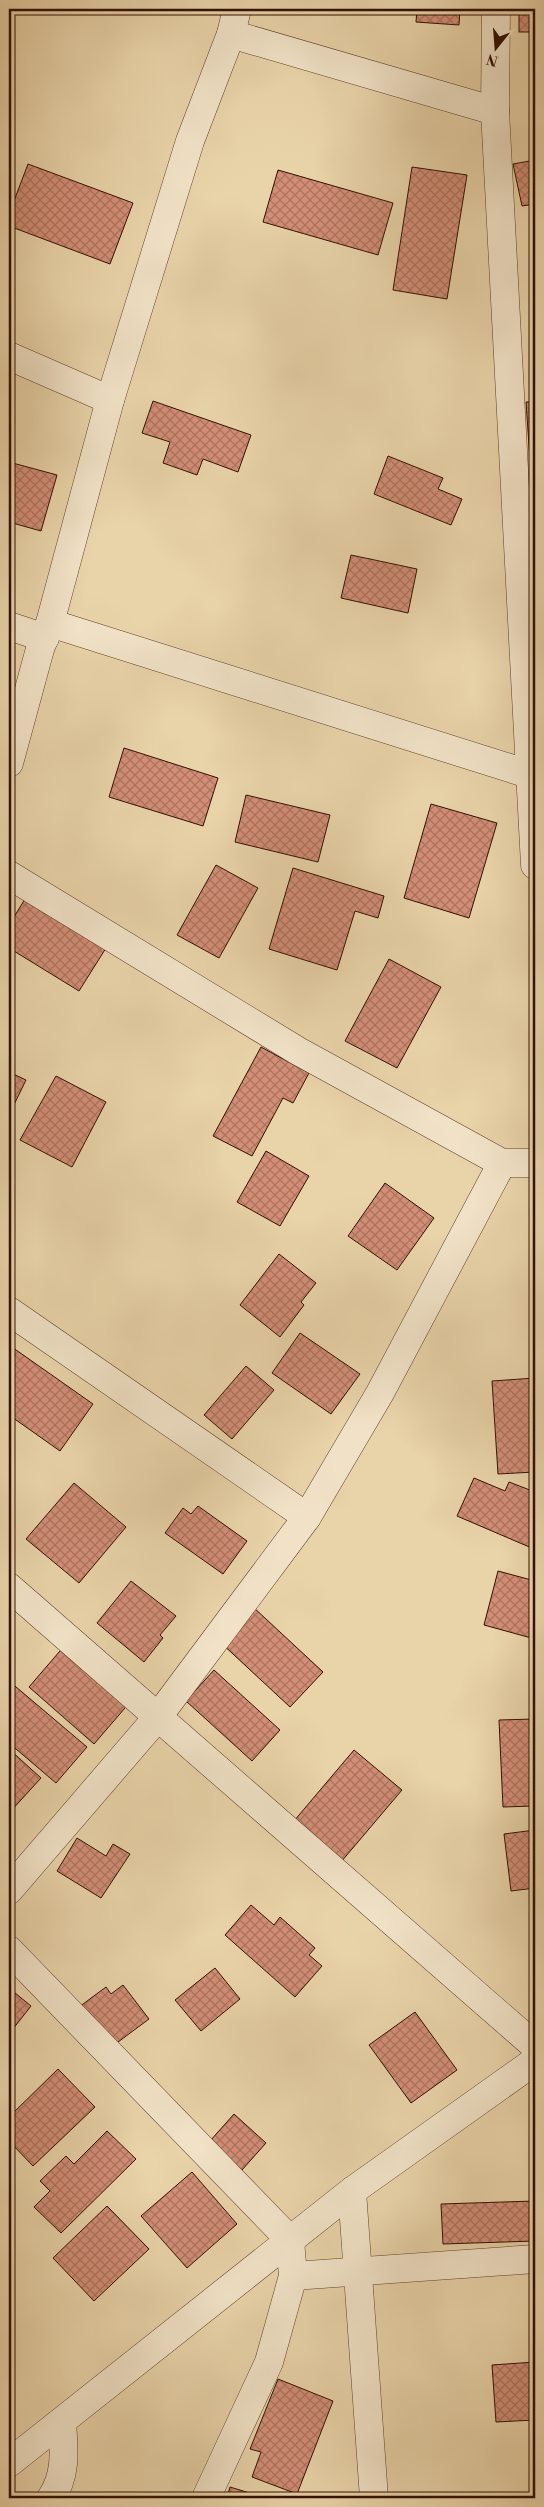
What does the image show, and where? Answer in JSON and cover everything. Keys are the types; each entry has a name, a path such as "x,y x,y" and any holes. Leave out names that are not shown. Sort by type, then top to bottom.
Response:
{"street":[{"path":"496,9 495,111 532,776 535,865"},
{"path":"9,763 110,400 190,141 234,21 495,111"},
{"path":"9,356 110,400"},
{"path":"9,626 47,631 532,776"},
{"path":"9,875 298,1051 502,1163 535,1163"},
{"path":"9,1890 157,1718 307,1517 380,1393 502,1163"},
{"path":"9,1311 307,1517"},
{"path":"9,1587 535,2046"},
{"path":"9,1950 290,2240 293,2276 269,2362 206,2498"},
{"path":"9,2463 62,2423 352,2191 535,2061"},
{"path":"352,2191 374,2498"},
{"path":"293,2276 535,2259"},
{"path":"51,2498 57,2489 65,2460 62,2423"}],"building":[{"path":"417,9 460,9 459,25 416,22"},
{"path":"519,9 535,9 535,32 519,32"},
{"path":"535,160 535,204 522,206 513,164"},
{"path":"28,164 133,203 110,264 9,226 9,214"},
{"path":"412,167 467,175 447,299 393,290"},
{"path":"278,170 393,203 378,255 263,222"},
{"path":"153,401 251,435 238,472 203,459 197,475 163,463 170,442 142,433"},
{"path":"526,402 535,402 535,532"},
{"path":"388,456 443,478 438,489 462,499 451,525 374,494"},
{"path":"9,462 57,475 41,531 9,522"},
{"path":"351,555 417,569 408,613 341,598"},
{"path":"124,748 218,778 203,826 109,797"},
{"path":"246,795 330,815 318,862 235,842"},
{"path":"431,804 497,823 469,918 404,898"},
{"path":"216,865 258,888 219,958 177,935"},
{"path":"293,868 384,896 378,918 355,911 337,970 269,949"},
{"path":"25,899 106,948 79,991 9,948 9,925"},
{"path":"389,959 441,987 397,1068 345,1041"},
{"path":"261,1047 309,1073 293,1103 283,1098 252,1156 213,1136"},
{"path":"9,1072 26,1080 9,1115"},
{"path":"56,1076 106,1102 72,1167 20,1140"},
{"path":"266,1151 309,1176 280,1226 237,1202"},
{"path":"385,1183 434,1218 397,1270 348,1236"},
{"path":"279,1254 316,1283 301,1302 304,1305 280,1337 240,1305"},
{"path":"300,1333 360,1374 331,1414 272,1373"},
{"path":"9,1345 93,1404 60,1451 9,1415"},
{"path":"246,1366 274,1390 232,1439 204,1415"},
{"path":"535,1378 535,1472 498,1474 492,1381"},
{"path":"474,1478 505,1491 509,1482 535,1492 534,1549 457,1516"},
{"path":"74,1483 126,1527 79,1583 26,1539"},
{"path":"198,1506 247,1541 223,1574 165,1533 183,1508 191,1514"},
{"path":"498,1571 535,1581 535,1639 484,1625"},
{"path":"131,1581 176,1616 160,1635 163,1638 144,1662 97,1623"},
{"path":"252,1606 323,1672 290,1707 219,1641"},
{"path":"66,1644 131,1701 94,1744 29,1687"},
{"path":"214,1670 280,1730 252,1761 186,1701"},
{"path":"9,1681 87,1747 56,1783 9,1743"},
{"path":"535,1719 535,1806 503,1807 499,1720"},
{"path":"9,1749 41,1778 10,1812 9,1811"},
{"path":"354,1750 402,1790 341,1862 294,1821"},
{"path":"535,1830 535,1888 511,1891 504,1834"},
{"path":"77,1838 106,1856 113,1844 130,1854 101,1898 57,1871"},
{"path":"251,1905 274,1925 280,1917 315,1948 309,1955 322,1966 295,1997 225,1935"},
{"path":"215,1968 240,1999 201,2031 175,2000"},
{"path":"123,1985 149,2019 110,2048 79,2007 106,1987 111,1994"},
{"path":"9,1988 31,2006 9,2034"},
{"path":"415,2012 457,2070 411,2103 369,2045"},
{"path":"58,2069 95,2107 33,2166 9,2141 9,2117"},
{"path":"234,2114 266,2143 242,2170 210,2141"},
{"path":"107,2131 136,2159 61,2233 34,2207 50,2191 40,2181 66,2156 74,2164"},
{"path":"192,2172 237,2224 187,2268 141,2216"},
{"path":"535,2201 535,2241 443,2244 441,2204"},
{"path":"107,2206 149,2249 94,2301 53,2258"},
{"path":"535,2362 535,2420 496,2422 492,2365"},
{"path":"278,2379 333,2401 297,2494 252,2477 261,2452 250,2449"},
{"path":"230,2487 266,2498 227,2498"}]}
